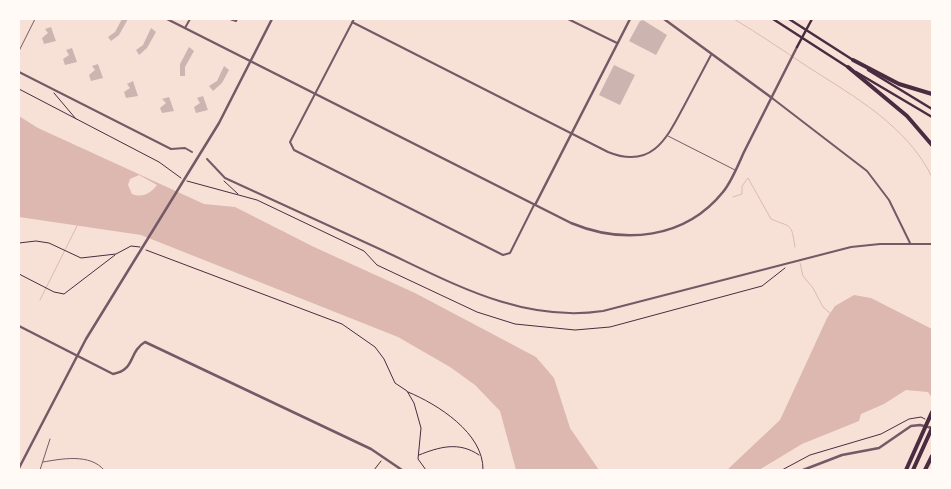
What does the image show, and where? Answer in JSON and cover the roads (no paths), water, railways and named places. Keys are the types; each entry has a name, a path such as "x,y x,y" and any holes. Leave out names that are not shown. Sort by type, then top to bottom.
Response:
{"highway":[{"path":"853,60 899,84 932,94"},
{"path":"848,67 901,110 932,145"},
{"path":"906,470 932,412"},
{"path":"913,470 932,428"},
{"path":"926,470 932,456"}],"main road":[{"path":"773,19 848,67 932,117"},
{"path":"789,19 932,109"},
{"path":"797,46 812,19"}],"street":[{"path":"19,51 35,19"},
{"path":"167,19 534,205 584,229 620,237 655,234 689,220 724,192 797,46"},
{"path":"185,28 190,19"},
{"path":"230,19 236,22 238,19"},
{"path":"19,468 86,339 219,123 272,19"},
{"path":"568,19 617,43"},
{"path":"630,19 617,43 571,133 534,205 510,253 503,255 294,150 290,142 353,20 571,133 608,152 629,157 646,154 660,146 668,136 711,54"},
{"path":"664,19 867,170 889,200 910,243"},
{"path":"19,72 171,149 185,148 192,152"},
{"path":"668,136 735,170"},
{"path":"206,159 225,178 483,297 516,307 542,312 588,313 603,311 824,253 867,245 932,244"},
{"path":"19,326 104,372 113,374 123,372 129,366 138,346 145,342 371,449 402,470"},
{"path":"803,470 842,455 879,448 912,426 920,425 932,428"},
{"path":"40,470 50,439"},
{"path":"42,462 78,459 98,463 104,470"}],"waterway":[{"path":"734,19 878,114 909,143 932,177"},
{"path":"733,197 742,194 742,186 748,178 771,219 789,227 793,233 795,247"},
{"path":"40,300 78,224"},
{"path":"800,263 803,276 813,288 823,307 830,313"}]}
